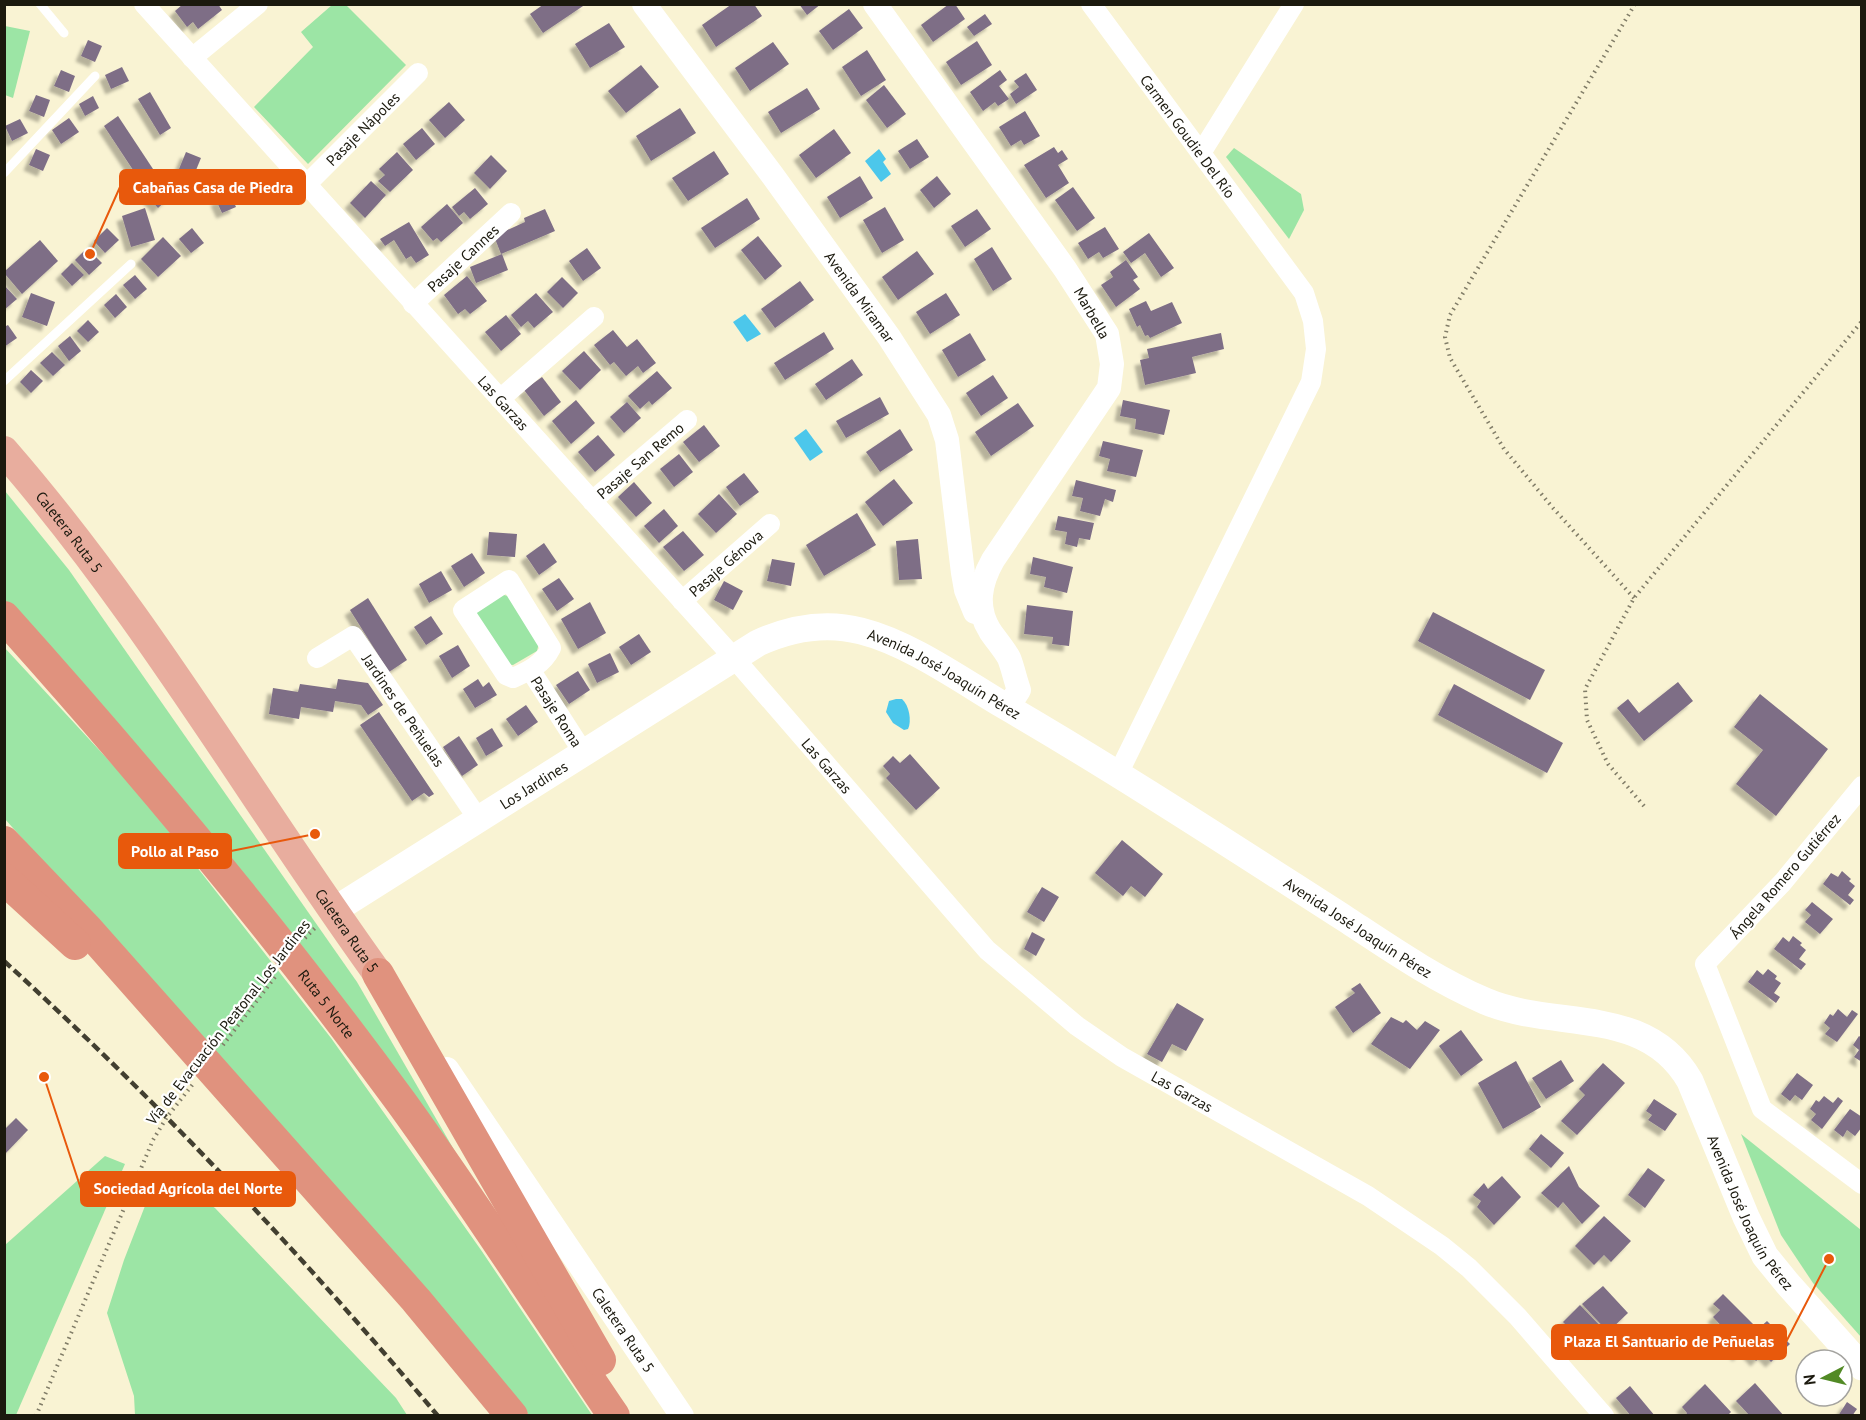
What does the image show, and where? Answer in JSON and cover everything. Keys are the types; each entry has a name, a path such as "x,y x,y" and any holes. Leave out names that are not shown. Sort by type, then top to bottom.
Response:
{"highway":[{"name":"Ruta 5 Norte","path":"4,617 168,805 290,957 433,1148 614,1416"},
{"path":"4,842 88,930 416,1300 512,1416"},
{"path":"4,879 208,1066"},
{"path":"378,974 632,1416"}],"main road":[{"name":"Caletera Ruta 5","path":"4,451 105,578 378,974"},
{"name":"Avenida José Joaquín Pérez","path":"734,658 758,643 784,633 818,627 851,629 889,641 929,661 1008,707 1118,774 1400,954 1484,1001 1506,1009 1624,1029 1644,1036 1671,1055 1682,1066 1746,1217 1766,1256 1786,1283 1862,1367"},
{"name":"Los Jardines","path":"333,911 734,658"}],"street":[{"name":"Las Garzas","path":"144,4 734,658 975,938 998,961 1077,1026 1122,1057 1368,1196 1419,1228 1494,1292 1604,1416"},
{"path":"192,58 258,4"},
{"name":"Avenida Miramar","path":"644,4 794,204 889,337 939,415 947,440 966,590 975,611 988,628"},
{"name":"Marbella","path":"875,4 1065,268 1107,334 1111,348 1112,370 1109,388 983,577 981,604 988,628 1009,658 1019,690 1008,707"},
{"name":"Carmen Goudie Del Río","path":"1091,4 1304,293 1313,321 1316,349 1311,382 1118,774"},
{"path":"1201,153 1294,4"},
{"name":"Pasaje Nápoles","path":"306,184 418,73"},
{"name":"Pasaje Cannes","path":"413,304 511,213"},
{"path":"500,399 594,317"},
{"name":"Pasaje San Remo","path":"592,501 687,420"},
{"name":"Pasaje Génova","path":"682,601 770,524"},
{"name":"Pasaje Roma","path":"509,580 551,648 547,656 531,671 513,678 506,675 463,610 509,580"},
{"name":"Jardines de Peñuelas","path":"316,658 353,636 479,820"},
{"name":"Pasaje Roma","path":"531,671 583,752"},
{"name":"Ángela Romero Gutiérrez","path":"1862,786 1783,882 1705,964 1762,1109 1862,1184"},
{"name":"Caletera Ruta 5","path":"378,974 473,1105 682,1416"}],"lane":[{"path":"40,4 64,33"},
{"path":"4,173 95,75"},
{"path":"4,381 131,264"}],"path":[{"path":"1635,4 1450,315 1445,337 1450,358 1504,449 1553,508 1635,598"},
{"path":"1644,806 1608,764 1587,720 1585,689 1635,598 1862,321"},
{"name":"Vía de Evacuación Peatonal Los Jardines","path":"36,1416 153,1140 167,1117 290,957 333,911"}],"green space":[{"path":"332,5 346,5 406,65 308,164 254,107 313,47 301,32"},
{"path":"5,26 30,31 13,98 5,95"},
{"path":"1234,148 1301,194 1304,210 1289,239 1226,157"},
{"path":"5,491 69,570 357,982 490,1212 5,604"},
{"path":"500,594 508,596 539,643 537,651 513,665 504,664 474,617 476,609"},
{"path":"4,647 138,792 331,1038 481,1250 592,1415 529,1415 5,819"},
{"path":"1741,1134 1861,1230 1861,1337 1813,1283 1781,1235"},
{"path":"105,1156 125,1164 16,1415 5,1415 5,1245"},
{"path":"157,1175 175,1181 215,1208 396,1398 407,1415 135,1415 134,1396 107,1313 124,1260"}],"water":[{"path":"879,149 886,159 883,162 891,174 881,182 865,161"},
{"path":"745,314 761,334 747,342 733,322"},
{"path":"806,429 823,452 810,461 794,438"},
{"path":"902,699 908,709 910,722 908,729 904,730 893,723 886,712 889,701"}],"building":[{"path":"183,4 218,4 222,10 198,29 193,22 187,27 175,11"},
{"path":"544,4 586,4 543,33 530,14"},
{"path":"732,4 754,4 762,16 716,47 702,25"},
{"path":"799,4 821,4 807,15"},
{"path":"949,4 955,4 965,19 933,42 921,25"},
{"path":"849,9 863,28 833,50 819,31"},
{"path":"985,14 992,24 974,36 967,27"},
{"path":"609,23 625,47 590,68 575,44"},
{"path":"88,40 102,46 95,62 81,56"},
{"path":"977,41 992,65 961,85 946,62"},
{"path":"773,42 789,64 750,91 735,68"},
{"path":"867,50 886,80 861,96 842,67"},
{"path":"641,65 659,87 626,113 608,91"},
{"path":"122,67 129,81 111,89 105,75"},
{"path":"61,70 75,76 69,92 54,86"},
{"path":"1000,70 1007,80 999,86 1009,99 998,106 995,102 983,111 970,92"},
{"path":"1026,73 1037,90 1016,104 1010,94 1019,87 1014,81"},
{"path":"884,85 906,114 887,128 866,100"},
{"path":"807,88 820,109 781,133 768,112"},
{"path":"150,92 171,128 160,135 138,99"},
{"path":"36,95 50,100 44,117 29,111"},
{"path":"93,96 99,108 85,116 79,104"},
{"path":"449,102 465,120 445,138 429,120"},
{"path":"680,108 696,133 651,161 636,136"},
{"path":"1025,111 1040,136 1024,145 1021,140 1011,146 999,127"},
{"path":"118,116 155,172 141,182 104,126"},
{"path":"69,118 79,132 61,144 52,130"},
{"path":"20,119 28,133 12,141 5,126"},
{"path":"422,128 435,144 416,160 403,144"},
{"path":"834,129 851,153 816,178 799,155"},
{"path":"917,139 929,157 910,169 898,151"},
{"path":"1054,147 1058,153 1062,150 1068,159 1058,165 1069,183 1046,198 1024,165"},
{"path":"36,149 50,155 43,171 29,165"},
{"path":"714,151 729,174 688,201 672,178"},
{"path":"186,152 201,158 194,175 179,169"},
{"path":"397,152 413,170 390,192 378,181 385,175 379,169"},
{"path":"491,155 507,171 490,189 474,173"},
{"path":"860,176 873,198 840,218 827,197"},
{"path":"937,176 951,194 934,208 920,190"},
{"path":"371,181 386,195 365,218 350,203"},
{"path":"157,184 170,197 158,208 146,195"},
{"path":"1073,187 1095,218 1077,231 1055,200"},
{"path":"475,188 488,204 470,219 464,212 459,216 452,207"},
{"path":"230,194 236,207 222,213 216,200"},
{"path":"747,198 760,219 715,248 701,228"},
{"path":"447,204 463,223 441,242 437,238 433,241 421,227"},
{"path":"885,207 904,240 882,253 863,220"},
{"path":"145,208 155,240 131,247 122,216"},
{"path":"545,209 555,231 501,254 494,236 525,222 524,218"},
{"path":"977,209 991,229 965,247 951,226"},
{"path":"409,222 429,255 416,263 411,256 406,259 394,240 385,246 380,239"},
{"path":"1105,227 1119,249 1103,258 1099,252 1088,259 1078,243"},
{"path":"107,228 119,240 105,253 94,241"},
{"path":"192,228 204,243 191,253 179,239"},
{"path":"1149,233 1174,268 1161,277 1145,253 1131,263 1123,252"},
{"path":"758,236 782,266 765,280 741,250"},
{"path":"163,237 181,256 158,277 141,259"},
{"path":"40,240 58,261 22,294 5,271"},
{"path":"992,247 1012,279 993,291 974,259"},
{"path":"87,248 102,263 89,275 75,260"},
{"path":"587,248 601,268 583,281 569,261"},
{"path":"917,251 934,274 898,300 882,277"},
{"path":"502,254 508,270 476,283 470,267"},
{"path":"1126,260 1138,277 1133,280 1140,289 1116,307 1101,285 1113,277 1110,272"},
{"path":"72,263 84,275 72,286 61,274"},
{"path":"135,275 147,289 135,299 123,285"},
{"path":"467,276 487,301 470,314 465,309 458,314 444,295"},
{"path":"562,277 578,293 563,308 547,292"},
{"path":"800,281 814,300 775,328 761,309"},
{"path":"4,285 17,299 4,310"},
{"path":"31,293 55,302 47,326 22,317"},
{"path":"536,293 553,312 534,328 528,321 521,327 511,315"},
{"path":"946,293 960,315 930,334 916,312"},
{"path":"116,294 127,307 115,318 104,305"},
{"path":"1146,301 1151,311 1172,302 1182,323 1150,338 1148,335 1145,336 1140,325 1137,327 1129,309"},
{"path":"506,315 521,334 501,351 485,332"},
{"path":"88,320 99,332 88,342 77,331"},
{"path":"8,325 17,338 4,347 4,327"},
{"path":"613,330 627,347 637,339 656,363 643,373 638,366 626,376 614,362 610,365 594,345"},
{"path":"824,332 834,349 785,380 774,363"},
{"path":"970,333 986,360 958,377 942,350"},
{"path":"1221,333 1224,349 1192,357 1196,373 1145,385 1140,360 1149,358 1147,349"},
{"path":"70,336 81,351 69,361 58,346"},
{"path":"584,351 601,370 580,390 562,371"},
{"path":"52,352 65,365 53,376 40,363"},
{"path":"852,359 863,375 826,400 815,384"},
{"path":"31,370 43,381 31,393 20,382"},
{"path":"657,371 672,388 652,405 649,401 640,409 628,396"},
{"path":"993,375 1008,398 981,416 966,393"},
{"path":"542,377 561,402 544,416 524,390"},
{"path":"880,397 889,414 846,438 836,421"},
{"path":"576,400 595,423 571,444 552,421"},
{"path":"1123,400 1170,410 1164,435 1135,429 1136,419 1120,416"},
{"path":"627,402 641,418 624,433 610,417"},
{"path":"1018,403 1034,426 991,456 975,432"},
{"path":"704,425 720,446 699,462 683,442"},
{"path":"900,429 913,450 880,472 866,452"},
{"path":"598,435 615,455 595,472 578,452"},
{"path":"1103,441 1143,450 1136,477 1107,471 1110,459 1099,456"},
{"path":"679,454 693,472 674,487 660,469"},
{"path":"744,473 759,492 740,506 726,487"},
{"path":"894,479 913,503 883,526 865,502"},
{"path":"1076,480 1116,490 1113,502 1105,499 1100,516 1080,511 1083,498 1072,496"},
{"path":"634,482 652,503 636,517 618,497"},
{"path":"719,494 737,514 716,533 698,514"},
{"path":"664,509 678,526 659,543 644,526"},
{"path":"857,513 876,545 824,576 806,545"},
{"path":"1058,516 1094,523 1090,540 1079,538 1077,547 1065,544 1067,532 1055,530"},
{"path":"683,531 704,555 684,571 663,547"},
{"path":"489,532 517,534 515,557 487,555"},
{"path":"918,539 922,579 899,580 896,541"},
{"path":"544,543 557,562 539,575 526,556"},
{"path":"472,553 485,573 464,587 451,566"},
{"path":"1033,557 1073,567 1067,593 1044,587 1046,577 1030,574"},
{"path":"772,559 795,563 791,586 767,581"},
{"path":"441,571 452,590 429,603 419,584"},
{"path":"559,578 574,599 557,611 542,589"},
{"path":"724,581 743,591 733,610 714,600"},
{"path":"368,598 407,660 389,672 350,610"},
{"path":"590,602 606,633 578,649 561,619"},
{"path":"1027,605 1073,611 1069,646 1052,644 1053,637 1024,634"},
{"path":"1433,612 1545,670 1530,700 1418,641"},
{"path":"431,616 443,634 426,645 414,627"},
{"path":"639,634 651,652 631,665 619,647"},
{"path":"458,645 470,666 452,678 439,656"},
{"path":"610,653 619,672 597,683 588,664"},
{"path":"578,671 590,690 569,704 556,685"},
{"path":"338,679 368,683 383,705 368,715 361,705 335,701 333,712 301,707 299,719 269,714 273,688 298,692 300,684 336,689"},
{"path":"478,679 483,687 489,682 497,695 475,708 463,689"},
{"path":"1678,682 1693,701 1644,741 1617,708 1628,699 1639,713"},
{"path":"1454,684 1563,743 1547,773 1438,715"},
{"path":"1760,694 1828,749 1776,816 1736,784 1763,750 1734,727"},
{"path":"526,705 538,722 518,736 506,719"},
{"path":"379,712 434,794 429,797 424,793 412,801 360,725"},
{"path":"492,728 503,746 486,756 476,738"},
{"path":"459,736 478,765 462,776 443,747"},
{"path":"910,754 940,788 916,810 886,778 890,774 883,766 893,756 900,763"},
{"path":"1122,840 1163,874 1145,897 1131,886 1123,896 1095,873"},
{"path":"1842,871 1855,886 1848,895 1854,900 1850,905 1823,884 1831,873 1838,877"},
{"path":"1042,887 1059,897 1044,922 1027,912"},
{"path":"1812,902 1833,919 1820,934 1805,922 1811,915 1805,910"},
{"path":"1032,932 1045,939 1036,956 1024,949"},
{"path":"1793,936 1802,943 1800,945 1806,950 1799,959 1806,964 1801,970 1774,949 1783,937 1789,942"},
{"path":"1768,969 1777,976 1775,979 1781,983 1774,993 1780,997 1776,1003 1748,982 1757,970 1763,975"},
{"path":"1360,983 1381,1013 1353,1033 1335,1007 1355,993 1351,989"},
{"path":"1177,1003 1204,1019 1186,1051 1172,1044 1162,1062 1147,1054"},
{"path":"1838,1009 1847,1017 1852,1010 1858,1014 1837,1042 1825,1034 1830,1028 1824,1023 1830,1014 1833,1016"},
{"path":"1391,1017 1403,1023 1406,1020 1417,1030 1425,1021 1440,1030 1410,1069 1371,1044"},
{"path":"1461,1030 1483,1060 1461,1076 1439,1046"},
{"path":"1859,1036 1862,1038 1862,1062 1854,1057 1859,1050 1853,1045"},
{"path":"1561,1060 1574,1081 1546,1099 1532,1078"},
{"path":"1516,1061 1541,1107 1503,1129 1478,1083"},
{"path":"1603,1063 1625,1083 1577,1135 1561,1121 1585,1095 1579,1089"},
{"path":"1797,1073 1813,1085 1802,1100 1795,1095 1790,1101 1781,1094"},
{"path":"1824,1096 1833,1103 1838,1097 1843,1101 1822,1129 1811,1120 1816,1114 1810,1109 1816,1100 1819,1102"},
{"path":"1654,1099 1677,1114 1665,1131 1648,1120 1652,1115 1646,1111"},
{"path":"1850,1109 1862,1117 1862,1127 1855,1136 1847,1130 1843,1137 1834,1130"},
{"path":"16,1118 28,1130 4,1155 4,1130"},
{"path":"1541,1134 1564,1153 1551,1168 1529,1149"},
{"path":"1569,1166 1579,1187 1600,1206 1582,1224 1563,1202 1558,1208 1541,1193"},
{"path":"1648,1168 1665,1180 1645,1208 1628,1195"},
{"path":"1502,1176 1521,1197 1494,1225 1477,1207 1481,1201 1473,1195 1484,1183 1488,1189"},
{"path":"1604,1216 1631,1241 1611,1262 1604,1255 1594,1265 1575,1246"},
{"path":"1603,1286 1628,1313 1608,1332 1582,1304"},
{"path":"1723,1294 1758,1329 1767,1321 1790,1344 1771,1362 1763,1354 1756,1361 1745,1349 1738,1356 1725,1342 1731,1336 1713,1317 1720,1310 1713,1304"},
{"path":"1580,1305 1610,1336 1593,1353 1563,1322"},
{"path":"1755,1383 1784,1416 1750,1416 1736,1401"},
{"path":"1705,1384 1731,1412 1727,1416 1685,1416 1687,1413 1682,1407"},
{"path":"1630,1386 1655,1416 1631,1416 1616,1398"},
{"path":"1854,1407 1857,1409 1852,1416 1838,1416 1843,1408"}],"railway":[{"path":"4,961 62,1014 174,1124 282,1238 438,1416"}],"place":[{"name":"Cabañas Casa de Piedra","path":"90,254"},
{"name":"Pollo al Paso","path":"315,834"},
{"name":"Sociedad Agrícola del Norte","path":"44,1077"},
{"name":"Plaza El Santuario de Peñuelas","path":"1829,1259"}]}
